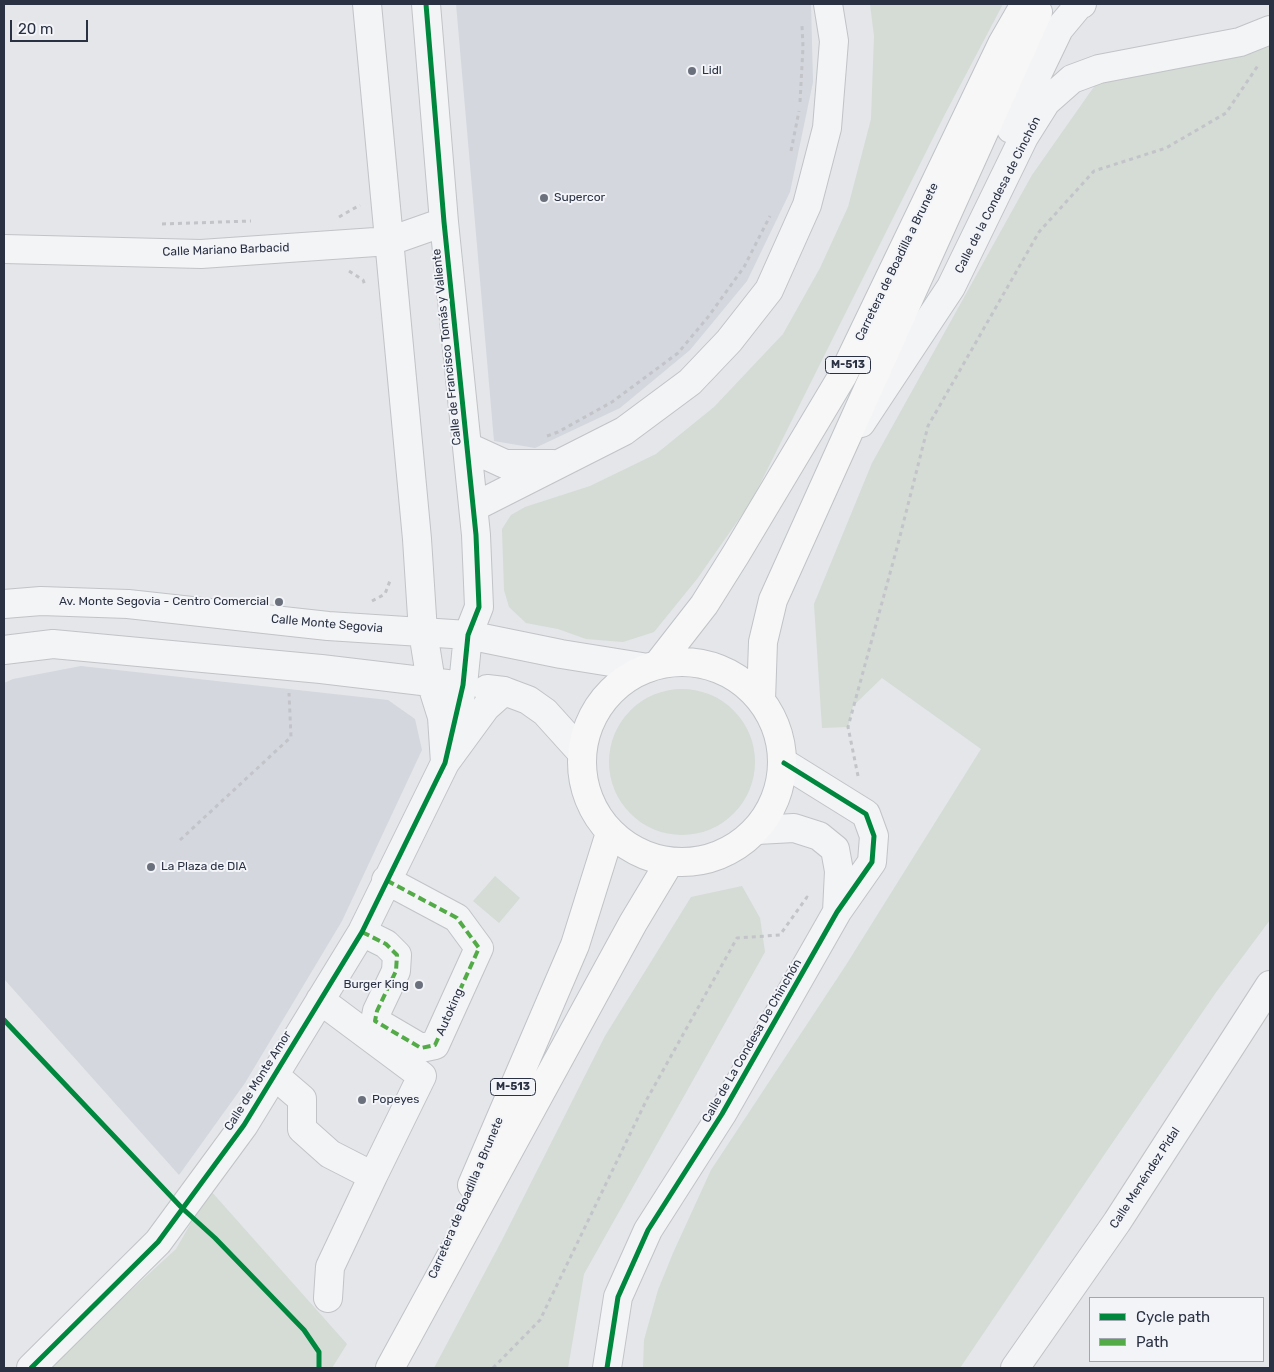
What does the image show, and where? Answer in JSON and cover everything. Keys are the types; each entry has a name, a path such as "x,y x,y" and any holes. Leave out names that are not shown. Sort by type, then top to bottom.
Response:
{"main road":[{"name":"Carretera de Boadilla a Brunete","path":"653,666 704,605 843,375 1002,44 1025,4"},
{"name":"Carretera de Boadilla a Brunete","path":"762,700 763,642 773,600 1042,4"},
{"name":"M-513","path":"681,661 704,664 726,671 745,683 762,700 772,716 779,734 784,763 778,794 770,813 757,830 739,846 717,857 694,863 669,863 637,853 610,833 593,809 584,782 582,753 586,731 596,710 610,692 627,678 653,666 681,661"},
{"name":"Carretera de Boadilla a Brunete","path":"406,1338 574,945 610,833"},
{"name":"Carretera de Boadilla a Brunete","path":"390,1368 632,923 669,863"}],"street":[{"path":"367,4 424,632 431,682 442,717 445,763"},
{"name":"Calle de Francisco Tomás y Valiente","path":"426,4 444,222 474,507 479,607 468,635 463,685"},
{"path":"474,507 624,431 690,382 729,341 768,290 807,206 827,128 834,41 828,4"},
{"path":"1002,44 1014,4"},
{"path":"834,464 929,301 1059,29 1082,4"},
{"name":"Calle de la Condesa de Cinchón","path":"834,464 951,288 1024,137 1046,102 1072,79 1099,69 1240,42 1270,30"},
{"name":"Calle Mariano Barbacid","path":"4,249 201,254 390,241 444,222"},
{"path":"468,447 505,464 556,464"},
{"path":"4,612 41,601"},
{"name":"Calle Monte Segovia","path":"4,604 41,601 128,604 328,626 468,635 561,654 653,666"},
{"path":"4,650 54,644 323,669 463,685 504,692 528,700 545,712 582,753"},
{"path":"4,659 54,644"},
{"name":"Calle de Monte Amor","path":"445,763 463,685"},
{"name":"Calle de Monte Amor","path":"31,1368 158,1242 244,1125 362,932 445,763 486,707 504,692"},
{"path":"784,763 866,814"},
{"name":"Calle de La Condesa De Chinchón","path":"607,1368 618,1297 648,1230 722,1114 838,912 872,862 874,836 866,814"},
{"name":"Calle de La Condesa De Chinchón","path":"757,830 794,828 819,836 835,850 839,871 838,912"},
{"name":"Autoking","path":"362,932 386,944 397,955 396,971 377,1011 375,1021 421,1048 435,1045 479,948 457,918 386,880"},
{"name":"Calle Menéndez Pidal","path":"1015,1368 1117,1222 1270,985"},
{"path":"320,1000 422,1076"},
{"path":"328,1298 330,1267 422,1076 435,1045"},
{"path":"274,1075 302,1099 302,1129 330,1154 373,1176"}],"path":[{"path":"790,156 799,110 803,46 802,21"},
{"path":"866,814 848,727 928,426 1039,232 1094,171 1166,148 1226,113 1259,64"},
{"path":"337,218 362,204"},
{"path":"544,437 558,432 612,402 678,352 708,317 744,266 774,208"},
{"path":"157,224 256,221"},
{"path":"348,270 363,280 367,288"},
{"path":"369,603 385,594 394,571"},
{"path":"180,840 291,737 289,689 323,669"},
{"path":"493,1368 540,1320 647,1098 737,938 780,935 807,897 838,912"}],"shaded area":[{"path":"456,4 811,4 813,82 790,192 747,281 690,350 620,408 535,448 494,441"},
{"path":"870,4 1003,4 944,116 751,502 697,579 654,632 623,642 586,639 558,629 526,623 509,607 504,590 502,529 511,515 525,507 590,486 656,454 714,407 783,334 820,268 848,207 871,119 874,36"},
{"path":"1270,46 1270,920 1217,991 960,1368 643,1368 644,1340 658,1290 711,1170 846,965 981,749 882,678 853,706 848,727 822,728 814,604 872,463 1032,175 1098,81 1242,55"},
{"path":"81,666 388,700 415,719 422,750 342,921 245,1083 179,1175 4,979 4,683 13,679"},
{"path":"682,689 710,694 734,710 750,734 755,762 750,790 734,814 710,830 682,835 654,830 630,814 614,790 609,762 614,734 630,710 654,694"},
{"path":"495,876 520,898 499,923 473,901"},
{"path":"742,886 760,918 765,952 584,1274 568,1368 434,1368 501,1242 605,1036 691,897"},
{"path":"210,1190 347,1344 332,1368 46,1368 176,1249"}],"marked path":[{"path":"362,932 386,944 397,955 396,971 377,1011 375,1021 421,1048 435,1045 479,948 457,918 386,880"}],"cycle path":[{"path":"31,1368 158,1242 244,1125 362,932 445,763 463,685 468,635 479,607 476,535 444,222 426,4"},
{"path":"607,1368 618,1297 648,1230 722,1114 837,912 872,862 874,836 866,814 784,763"},
{"path":"4,1020 182,1208 215,1238 304,1330 319,1352 319,1368"}],"place":[{"name":"Lidl","path":"692,71"},
{"name":"Supercor","path":"544,198"},
{"name":"Av. Monte Segovia - Centro Comercial","path":"279,602"},
{"name":"La Plaza de DIA","path":"151,867"},
{"name":"Burger King","path":"419,985"},
{"name":"Popeyes","path":"362,1100"}]}
